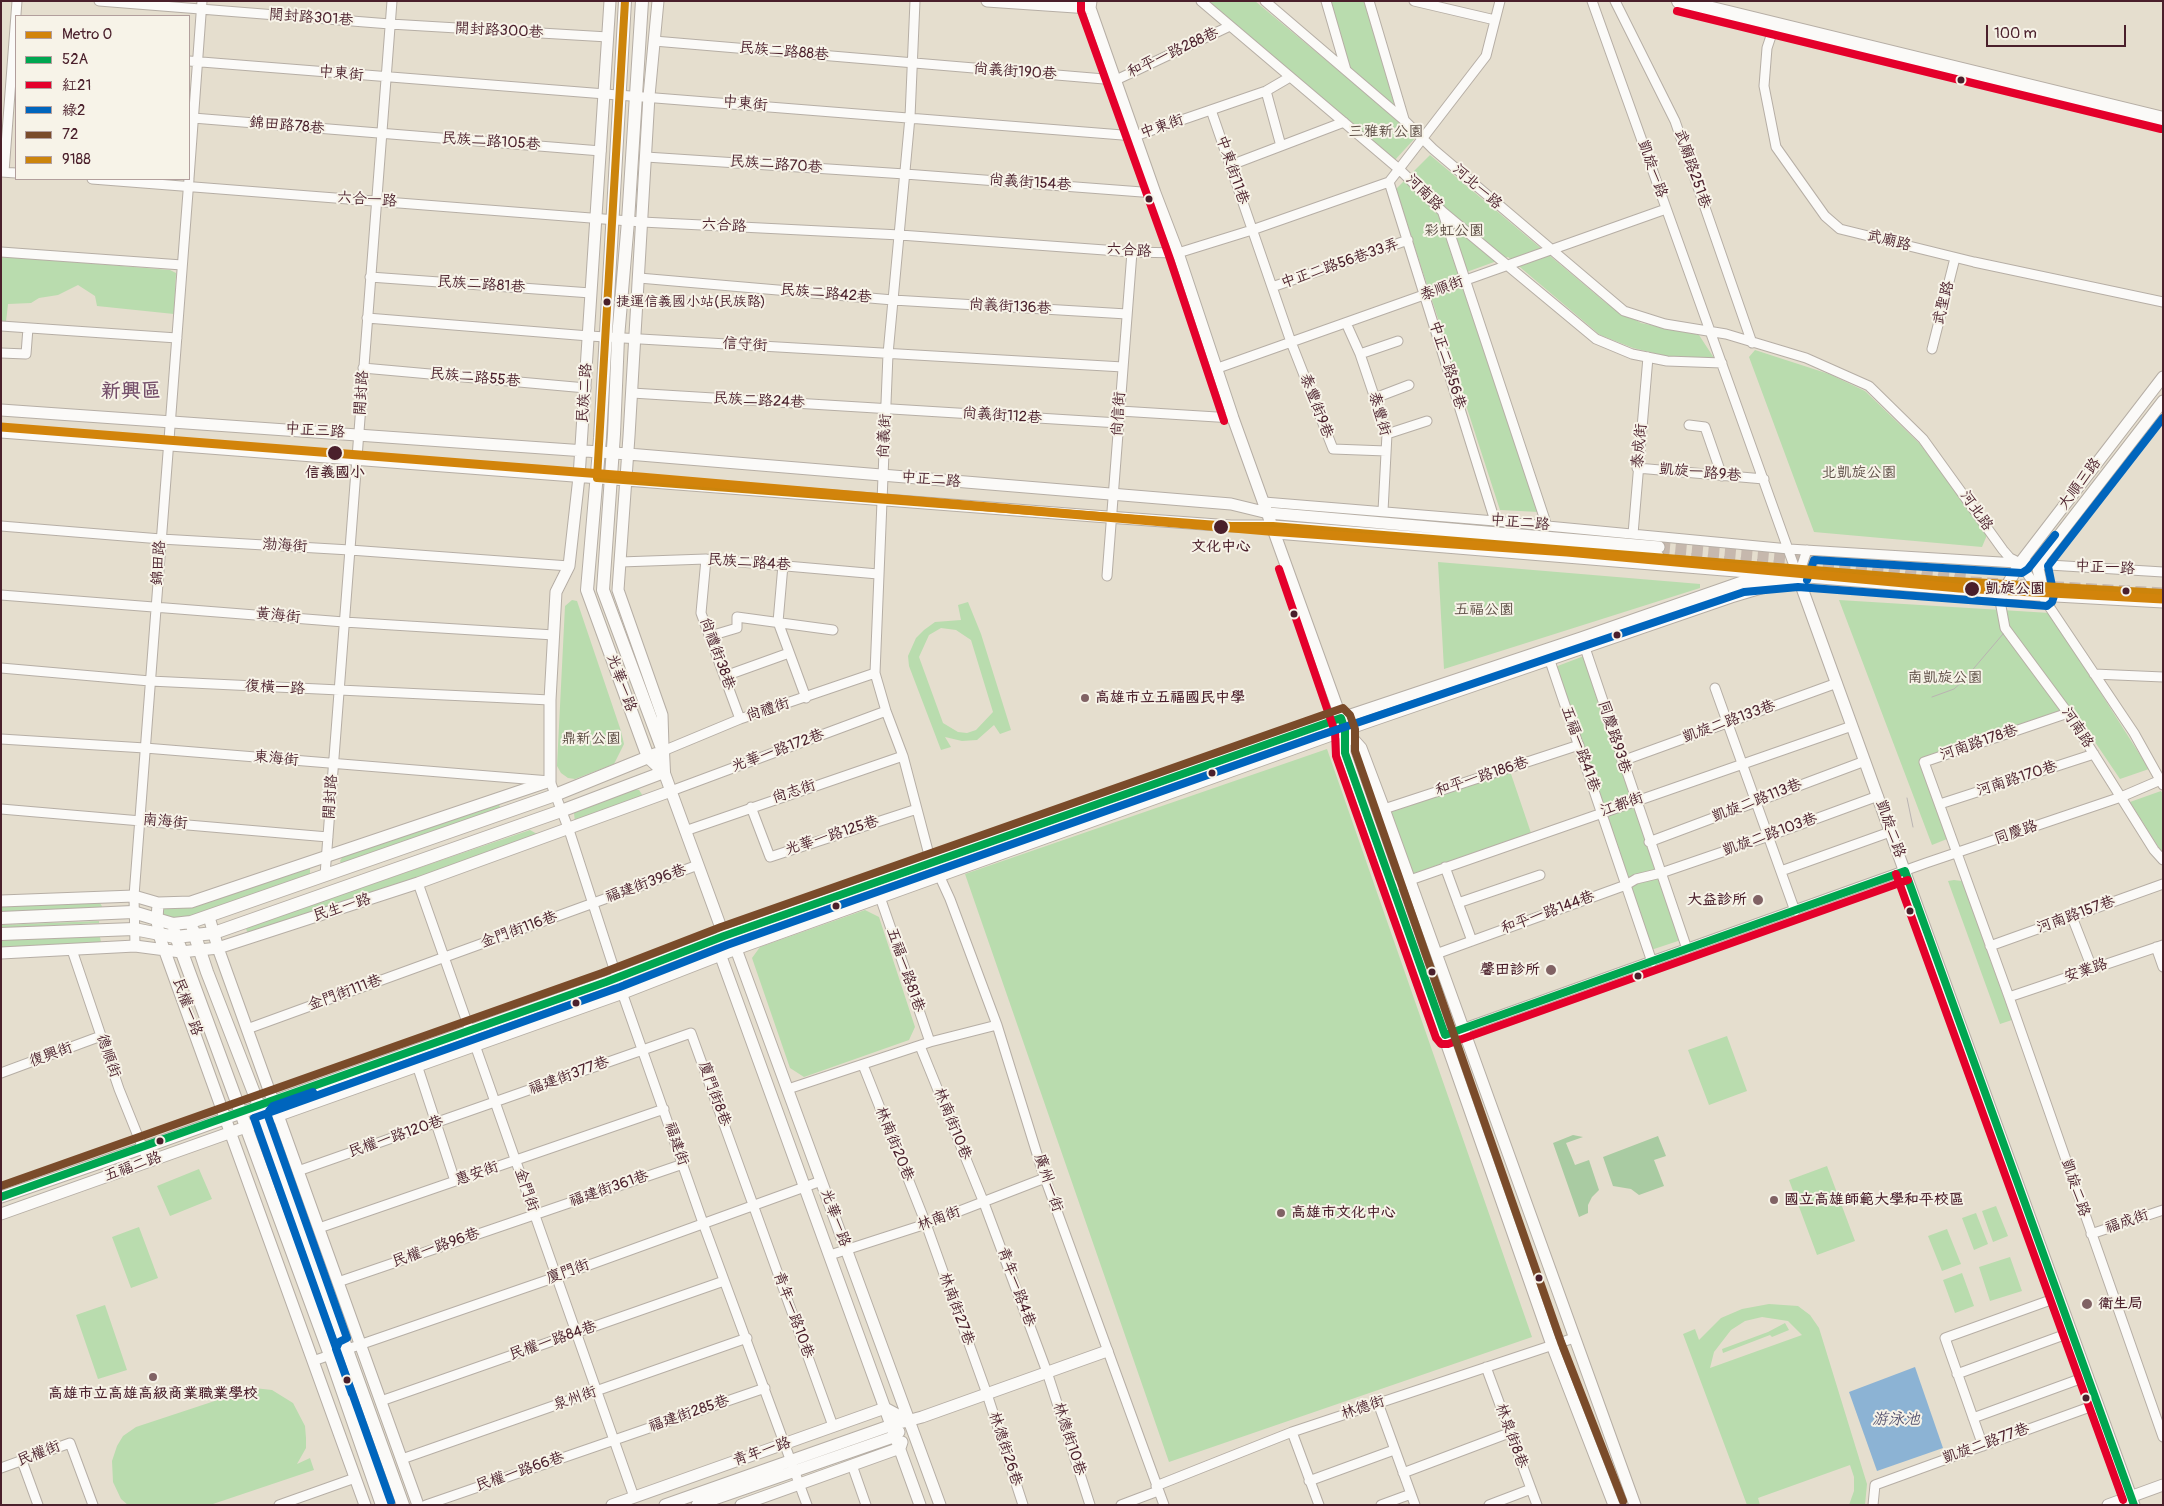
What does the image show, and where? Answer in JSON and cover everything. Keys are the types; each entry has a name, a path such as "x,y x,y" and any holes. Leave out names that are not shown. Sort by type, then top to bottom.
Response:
{"main road":[{"name":"民族二路","path":"603,590 613,452 611,337 612,220 625,1"},
{"name":"民族二路","path":"587,590 611,337 628,221 643,96 642,1"},
{"path":"1679,1 2162,117"},
{"name":"光華一路","path":"587,590 648,758 664,772"},
{"name":"光華一路","path":"603,590 663,751 664,772"},
{"path":"1,918 133,912 173,924 191,922 555,795 663,751"},
{"name":"民生一路","path":"1,934 134,929 175,937 214,932 561,811 664,772"},
{"name":"民權一路","path":"191,922 199,950 259,1106 403,1505"},
{"name":"民權一路","path":"173,924 180,952 330,1355 382,1505"}],"street":[{"path":"16,15 17,1"},
{"name":"開封路301巷","path":"99,1 202,6 390,24"},
{"name":"開封路","path":"325,875 392,1"},
{"name":"民族二路","path":"550,781 550,700 556,592 569,566 579,477 610,1"},
{"name":"民族二路","path":"618,590 646,157 643,96 654,41 658,1"},
{"name":"尚義街","path":"915,1 910,117 888,354 875,673 886,711 903,756 916,808 933,862"},
{"path":"988,1 1091,4 1135,136 1218,368 1233,418 1341,718 1345,730 1345,753 1552,1345 1614,1505"},
{"name":"河南路","path":"1201,1 1400,170 1443,212 1506,266 1596,339 1632,354 1667,362 1722,363"},
{"name":"河北一路","path":"1265,1 1404,120 1423,140 1624,311 1665,324 1711,334"},
{"path":"1326,1 1347,71"},
{"path":"1369,1 1404,120"},
{"path":"1414,1 1495,20"},
{"name":"六合路","path":"642,222 900,235 1132,252 1178,253 1252,230 1389,182 1486,56 1500,1"},
{"name":"凱旋一路","path":"1592,1 1722,363"},
{"name":"武廟路251巷","path":"1615,1 1675,121 1752,343"},
{"name":"錦田路","path":"190,165 193,118 193,61 202,6"},
{"name":"開封路300巷","path":"390,24 608,37"},
{"name":"武廟路","path":"1775,24 1766,48 1764,86 1776,147 1825,216 1840,229 1955,258 2163,302"},
{"name":"和平一路288巷","path":"1116,80 1230,26"},
{"name":"民族二路88巷","path":"654,41 913,64"},
{"path":"3,172 15,48"},
{"name":"中東街","path":"193,61 1135,136 1266,91 1290,77"},
{"name":"尚義街190巷","path":"913,64 1116,80"},
{"path":"1266,91 1281,146"},
{"name":"中東街11巷","path":"1211,110 1291,342"},
{"name":"錦田路78巷","path":"193,118 381,134"},
{"path":"1231,165 1344,122"},
{"name":"民族二路105巷","path":"381,134 601,151"},
{"name":"民族二路70巷","path":"646,157 905,174"},
{"name":"尚義街154巷","path":"905,174 1155,193"},
{"name":"六合一路","path":"140,180 189,181 376,201 642,222"},
{"name":"錦田路","path":"135,946 134,896 189,181"},
{"name":"中正二路56巷","path":"1389,182 1495,521"},
{"name":"泰順街","path":"1218,368 1666,209"},
{"path":"1443,212 1547,526"},
{"name":"中正二路56巷33弄","path":"1272,287 1408,240"},
{"path":"1,252 182,265"},
{"name":"尚信街","path":"1107,576 1132,252"},
{"name":"武聖路","path":"1932,349 1955,258"},
{"name":"民族二路81巷","path":"370,277 591,293"},
{"name":"民族二路42巷","path":"639,278 893,300"},
{"name":"尚義街136巷","path":"893,300 1127,314"},
{"name":"信守街","path":"367,318 588,336 1123,366"},
{"name":"泰豐街","path":"1346,323 1360,354 1387,434 1382,511"},
{"path":"1,326 176,338"},
{"path":"1,353 26,354 28,328"},
{"name":"河北路","path":"1711,334 1726,334 1806,358 1869,386 1924,439 2003,550 2010,558 2020,563 2044,596 2134,733 2162,782"},
{"path":"1360,354 1398,341"},
{"name":"泰豐街9巷","path":"1291,342 1333,449 1386,450"},
{"name":"泰成街","path":"1633,534 1648,357"},
{"path":"1722,363 1798,577"},
{"name":"民族二路55巷","path":"364,368 586,388"},
{"name":"大順三路","path":"2002,594 2020,563 2146,396 2163,377"},
{"path":"1375,398 1409,385"},
{"name":"民族二路24巷","path":"632,393 886,408"},
{"path":"2146,396 2162,404"},
{"name":"大順三路","path":"2037,564 2162,404"},
{"name":"尚義街112巷","path":"886,408 1119,423"},
{"name":"中正三路","path":"1,410 170,420 628,454"},
{"path":"1120,411 1233,418"},
{"path":"1387,434 1427,421"},
{"path":"1689,425 1705,427 1722,476"},
{"name":"中正三路","path":"1,432 625,480"},
{"name":"中正二路","path":"628,454 1266,507 1659,552 1274,530"},
{"name":"凱旋一路9巷","path":"1638,468 1764,479"},
{"name":"中正二路","path":"625,480 1231,526 1798,577"},
{"name":"中正二路","path":"1266,507 1382,511 1807,550"},
{"name":"渤海街","path":"1,526 161,539 350,550 569,566"},
{"path":"1798,577 1807,550"},
{"name":"中正一路","path":"1807,550 2163,572"},
{"name":"民族二路4巷","path":"620,562 706,559 878,574"},
{"name":"尚禮街38巷","path":"706,559 701,613 726,676 740,719"},
{"path":"2037,564 2044,596"},
{"path":"783,565 778,622 806,698"},
{"path":"1548,655 1742,582 1798,577 2002,594 2163,603"},
{"name":"凱旋二路","path":"1798,577 2133,1501"},
{"name":"光華一路","path":"618,590 662,715 663,751"},
{"name":"河南路","path":"2002,594 2000,601 2005,628 2068,713 2154,850 2163,860"},
{"name":"黃海街","path":"1,595 344,622 554,636"},
{"path":"710,636 737,628 737,617 833,630"},
{"name":"同慶路93巷","path":"1583,643 1649,842 1687,949"},
{"path":"726,676 789,653"},
{"name":"五福二路","path":"1,1197 617,978 724,936 1341,718 1548,655"},
{"name":"五福二路","path":"1,1214 622,992 720,954 1345,730 1548,655"},
{"name":"五福一路41巷","path":"1548,655 1652,962"},
{"name":"復橫一路","path":"1,668 150,681 550,700"},
{"name":"尚禮街","path":"663,751 740,719 875,673"},
{"path":"2094,674 2163,677"},
{"name":"凱旋二路133巷","path":"1622,761 1837,683"},
{"path":"1715,688 1795,911"},
{"name":"光華一路172巷","path":"671,791 886,711"},
{"name":"河南路178巷","path":"1957,853 1924,762 2068,713"},
{"name":"江都街","path":"1393,886 1635,800 1852,726"},
{"path":"1345,730 1361,748 1384,809 1436,954 1465,1028 1635,1505"},
{"name":"東海街","path":"1,739 145,748 550,781"},
{"name":"和平一路186巷","path":"1384,809 1579,745"},
{"name":"河南路170巷","path":"1940,804 2094,754"},
{"name":"尚志街","path":"685,831 903,756"},
{"name":"凱旋二路113巷","path":"1649,842 1756,800 1865,761"},
{"name":"光華一路","path":"664,772 724,936 736,949 940,1505"},
{"path":"1,901 134,896 158,903 191,902 550,781"},
{"name":"福建街","path":"550,781 569,830 617,978 703,1223 807,1505"},
{"name":"同慶路","path":"1444,1035 2162,782"},
{"name":"民生一路","path":"1,953 135,946 167,952 218,948 418,883 569,830 671,791"},
{"name":"凱旋二路103巷","path":"1661,874 1878,796"},
{"name":"光華一路125巷","path":"751,807 770,857 916,808"},
{"name":"南海街","path":"1,809 328,837"},
{"path":"1781,872 1890,832"},
{"name":"凱旋二路","path":"1957,853 2091,1234 2159,1416 2163,1437"},
{"name":"廣州一街","path":"933,862 940,875 996,1026 1046,1178 1164,1505"},
{"name":"福建街396巷","path":"594,904 698,865"},
{"path":"1445,867 1472,941"},
{"path":"1458,903 1540,874"},
{"name":"和平一路144巷","path":"1436,954 1636,880 1661,874"},
{"name":"金門街","path":"418,883 634,1497"},
{"name":"河南路157巷","path":"1990,946 2163,884"},
{"name":"五福一路81巷","path":"880,897 930,1042"},
{"name":"民權一路","path":"158,903 157,920 160,935 365,1505"},
{"name":"金門街116巷","path":"444,957 594,904"},
{"path":"209,917 218,948 272,1100 418,1505"},
{"path":"2072,917 2092,968"},
{"path":"720,954 724,936"},
{"path":"2160,946 2163,967"},
{"name":"安業路","path":"2009,997 2160,946"},
{"name":"德順街","path":"72,950 101,1036 148,1161"},
{"name":"光華一路","path":"720,954 920,1505"},
{"name":"金門街111巷","path":"247,1029 444,957"},
{"path":"788,1089 930,1042 996,1026"},
{"name":"廈門街8巷","path":"643,1049 691,1033 754,1204"},
{"name":"復興街","path":"1,1073 101,1036"},
{"name":"林南街10巷","path":"920,1046 984,1202"},
{"name":"福建街377巷","path":"495,1103 643,1049"},
{"path":"417,1065 455,1181"},
{"name":"林南街20巷","path":"863,1065 926,1224"},
{"name":"民權一路120巷","path":"298,1172 495,1103"},
{"name":"惠安街","path":"318,1228 664,1109"},
{"name":"福建街361巷","path":"534,1214 683,1164"},
{"name":"林南街","path":"830,1255 926,1224 1046,1178"},
{"name":"廈門街","path":"313,1361 556,1277 821,1181"},
{"name":"青年一路4巷","path":"984,1202 1047,1372"},
{"name":"青年一路10巷","path":"754,1204 833,1426"},
{"name":"福成街","path":"2091,1234 2163,1210"},
{"name":"民權一路96巷","path":"338,1282 534,1214"},
{"name":"林南街27巷","path":"926,1224 987,1394"},
{"name":"民權一路84巷","path":"381,1401 724,1281"},
{"path":"1983,1446 1945,1338 2059,1297"},
{"path":"1957,1374 2072,1332"},
{"name":"泉州街","path":"402,1459 747,1338"},
{"name":"林德街","path":"1121,1505 1292,1432 1574,1338"},
{"name":"青年一路","path":"665,1505 794,1466 894,1431 909,1422 1108,1351"},
{"name":"林泉街8巷","path":"1486,1367 1537,1505"},
{"name":"林德街10巷","path":"1047,1372 1090,1505"},
{"path":"1973,1418 2088,1376"},
{"name":"福建街285巷","path":"614,1440 765,1388"},
{"name":"林德街26巷","path":"987,1394 1023,1505"},
{"path":"1378,1403 1415,1505"},
{"name":"凱旋二路77巷","path":"1873,1505 1875,1485 2098,1404"},
{"path":"741,1505 900,1448 909,1422 885,1408"},
{"name":"青年一路","path":"612,1505 885,1408"},
{"path":"1292,1432 1319,1505"},
{"path":"1403,1473 1509,1433"},
{"name":"民權一路66巷","path":"426,1505 614,1440"},
{"name":"民權街","path":"1,1468 70,1442 93,1505"},
{"path":"1309,1481 1394,1450"},
{"path":"22,1461 38,1505"},
{"path":"852,1465 866,1505"},
{"name":"青年一路","path":"697,1505 794,1466"},
{"path":"279,1505 304,1501 355,1478"},
{"path":"672,1484 678,1502"},
{"path":"2108,1505 2133,1501 2163,1486"},
{"path":"1489,1505 1531,1489"},
{"path":"1381,1505 1411,1494"}],"green space":[{"name":"三雅新公園","path":"1207,1 1255,1 1417,136 1394,161"},
{"path":"1329,1 1365,1 1395,107 1350,69"},
{"name":"彩虹公園","path":"1430,155 1606,303 1641,323 1699,335 1714,358 1666,356 1633,348 1600,335 1508,257 1461,274 1539,512 1500,510 1396,189"},
{"path":"1,256 170,270 176,273 174,314 97,306 95,296 78,285 58,295 39,298 31,303 8,304 6,322 1,322"},
{"name":"北凱旋公園","path":"1755,350 1829,374 1865,391 1919,443 1948,480 1987,535 1982,547 1814,532 1749,357"},
{"name":"五福公園","path":"1438,562 1700,584 1700,588 1444,669"},
{"name":"鼎新公園","path":"572,600 577,601 624,744 614,764 575,779 568,778 561,773 557,766 565,606"},
{"name":"南凱旋公園","path":"1839,600 2050,613 2149,769 2120,779 2074,711 1919,761 1947,839 1932,845"},
{"path":"968,602 981,634 1011,730 1000,734 994,725 977,740 962,741 945,737 951,747 941,750 909,666 908,656 916,638 935,622 961,620 958,605","holes":["941,628 956,630 971,640 993,712 976,730 967,733 958,732 943,723 919,657 929,635"]},
{"path":"1584,656 1681,940 1651,950 1555,667"},
{"path":"1327,749 1532,1337 1169,1462 965,874"},
{"path":"1510,771 1531,833 1412,874 1390,810"},
{"path":"633,789 639,790 643,796 575,822 574,813"},
{"path":"2161,791 2163,794 2163,854 2130,802"},
{"path":"499,804 501,811 341,864 340,861 343,856"},
{"path":"530,830 537,834 536,838 248,933 246,929 249,926"},
{"path":"307,867 310,869 310,875 191,919 162,917 163,910 166,907"},
{"path":"1948,881 1962,881 2012,1020 2000,1024"},
{"path":"100,903 103,908 1,914 1,906"},
{"path":"865,910 879,917 915,1027 909,1040 804,1077 790,1068 752,958 760,947"},
{"path":"99,921 99,923 1,928 1,925"},
{"path":"97,935 100,937 101,942 98,945 1,949 1,939"},
{"path":"1727,1036 1747,1091 1709,1105 1688,1050"},
{"path":"1573,1135 1583,1137 1566,1143 1575,1165 1589,1160 1599,1190 1592,1197 1588,1205 1588,1213 1579,1217 1553,1143"},
{"path":"1658,1136 1666,1156 1654,1160 1664,1186 1639,1195 1631,1189 1613,1186 1603,1157"},
{"path":"1827,1166 1855,1241 1817,1255 1789,1180"},
{"path":"199,1169 212,1199 170,1216 157,1186"},
{"path":"1996,1206 2008,1236 1993,1242 1982,1211"},
{"path":"1976,1213 1988,1244 1974,1250 1962,1218"},
{"path":"139,1227 158,1278 131,1288 112,1237"},
{"path":"1947,1229 1961,1264 1942,1271 1928,1236"},
{"path":"2010,1257 2022,1291 1990,1301 1979,1267"},
{"path":"1962,1273 1974,1306 1955,1313 1943,1280"},
{"path":"1769,1304 1798,1306 1810,1315 1819,1328 1867,1484 1865,1505 1849,1505 1854,1491 1854,1477 1850,1465 1758,1498 1760,1505 1747,1505 1683,1334 1695,1329 1699,1340 1721,1318 1742,1309","holes":["1762,1317 1788,1321 1802,1335 1710,1368 1714,1352 1731,1330 1745,1321"]},
{"path":"105,1305 127,1370 98,1379 76,1315"},
{"path":"1785,1323 1789,1330 1772,1337 1770,1335 1723,1353 1722,1349 1768,1332"},
{"path":"254,1388 272,1390 293,1403 305,1426 306,1438 306,1448 297,1464 310,1458 314,1470 210,1505 128,1505 121,1499 113,1482 112,1461 123,1436 136,1427"}],"water":[{"name":"游泳池","path":"1915,1367 1943,1448 1877,1471 1849,1392"}],"tunnel":[{"path":"1659,547 1966,574"},
{"path":"1658,556 1937,580 2163,593"}],"tram line":[{"path":"1932,697 1954,689 2003,634"},
{"path":"1907,798 1913,827"}],"metro line":[{"name":"O","path":"1,427 640,477 1268,531 1567,552 1959,588 2163,599"}],"transit line":[{"name":"9188","path":"625,1 597,478 1231,526 1273,526 1937,580 2163,593"},
{"name":"紅21","path":"1081,1 1081,11 1169,256 1224,421"},
{"name":"紅21","path":"1677,11 2161,129"},
{"name":"綠2","path":"391,1502 254,1118 620,987 727,945 1318,736 1744,592 1798,587 2047,606 2052,602 2054,596 2048,566 2163,418"},
{"name":"綠2","path":"1807,580 1814,560 2022,573 2028,569 2055,535"},
{"name":"紅21","path":"1279,569 1335,732 1336,756 1436,1038 1441,1044 1448,1044 1908,880"},
{"name":"72","path":"1,1186 602,973 721,927 1343,708 1350,715 1355,729 1355,751 1561,1342 1623,1501"},
{"name":"52A","path":"1,1197 606,982 724,936 1341,718 1345,730 1345,753 1445,1035 1905,871"},
{"name":"52A","path":"1905,871 2134,1505"},
{"name":"紅21","path":"1896,874 2123,1500"},
{"name":"綠2","path":"313,1092 273,1106 268,1116 347,1338 339,1342 336,1349 352,1394"}],"place":[{"name":"捷運信義國小站(民族路)","path":"607,302"},
{"name":"信義國小","path":"335,453"},
{"name":"文化中心","path":"1221,527"},
{"name":"凱旋公園","path":"1972,589"},
{"name":"高雄市立五福國民中學","path":"1085,698"},
{"name":"大益診所","path":"1758,900"},
{"name":"馨田診所","path":"1551,970"},
{"name":"國立高雄師範大學和平校區","path":"1774,1200"},
{"name":"高雄市文化中心","path":"1281,1213"},
{"name":"衛生局","path":"2087,1304"},
{"name":"高雄市立高雄高級商業職業學校","path":"153,1377"}],"district":[{"name":"新興區","path":"131,392"}]}
